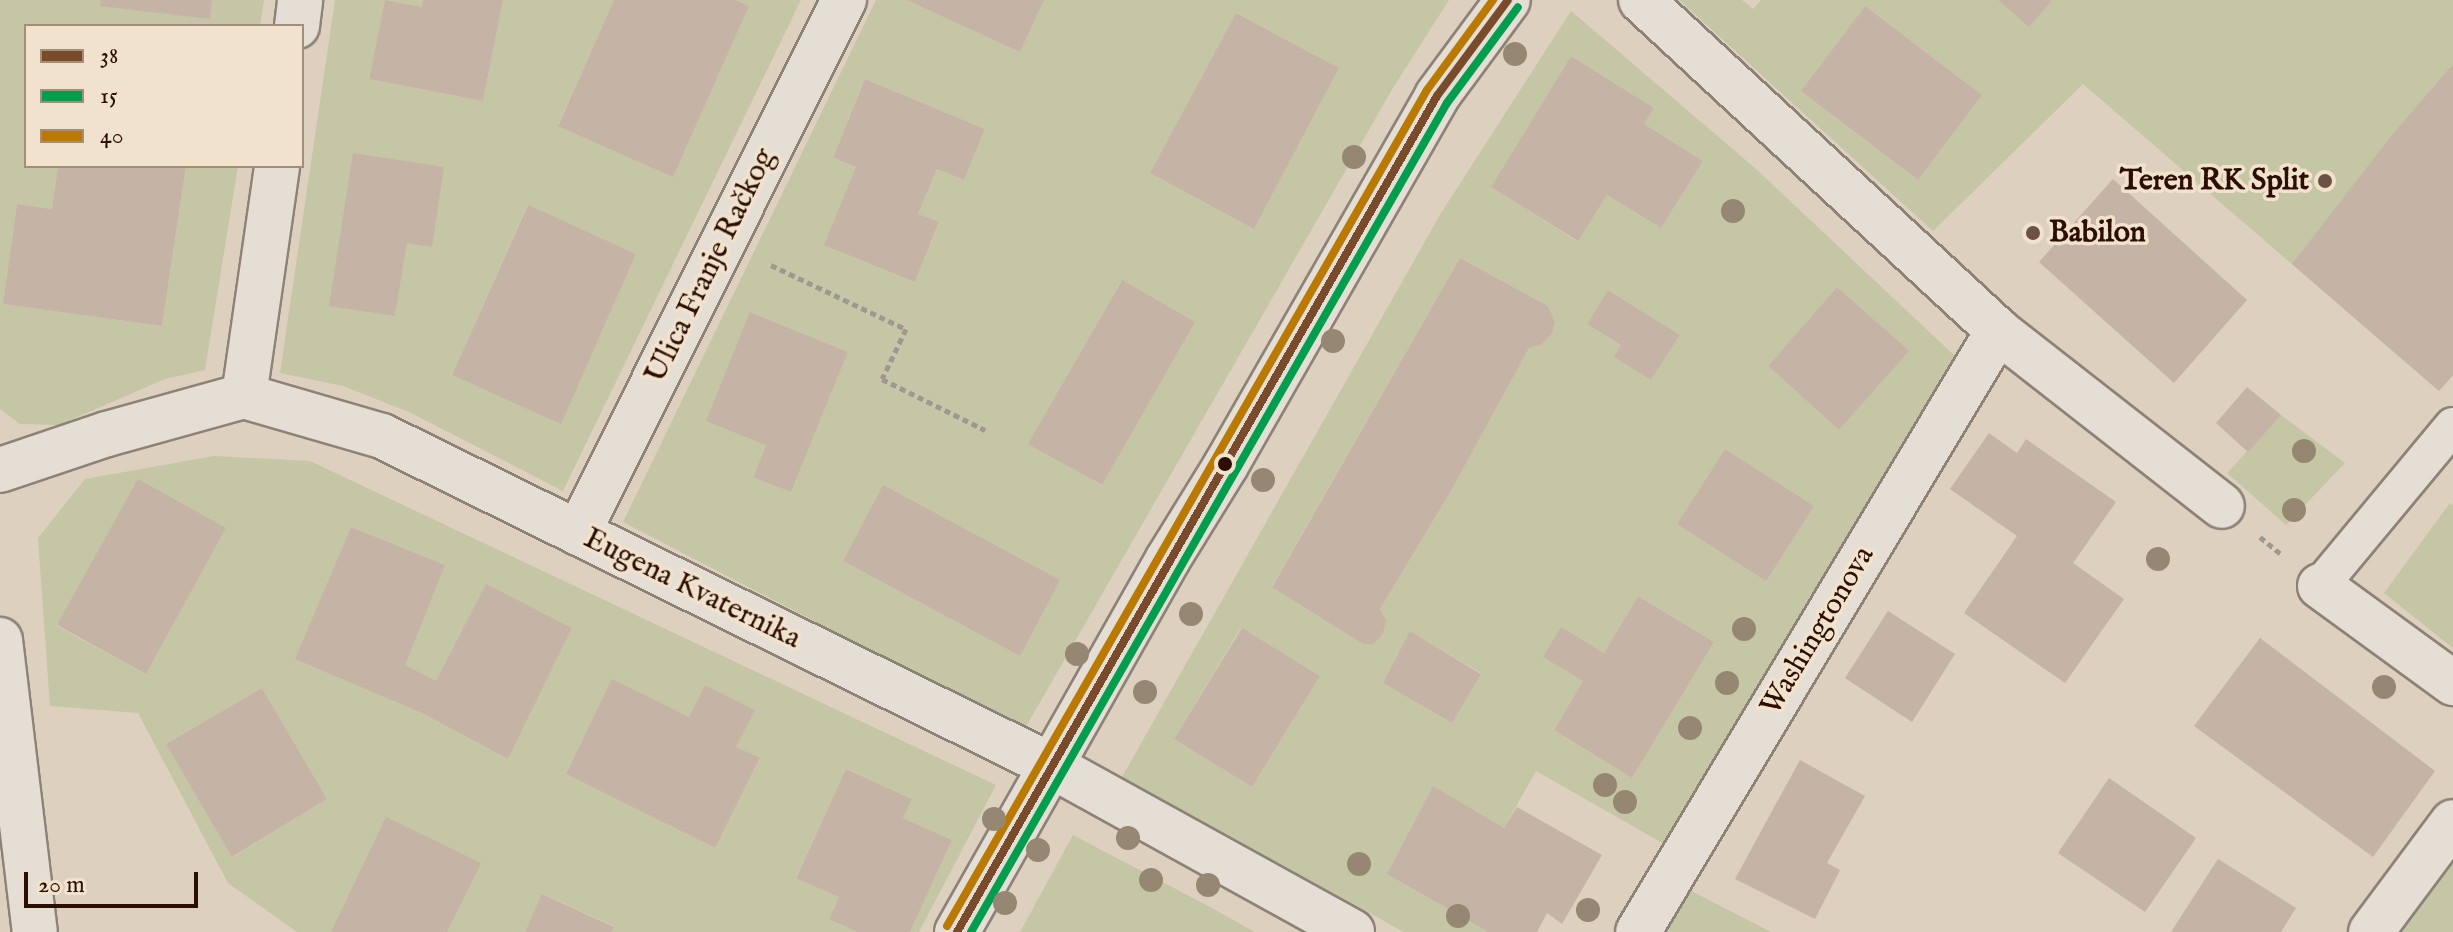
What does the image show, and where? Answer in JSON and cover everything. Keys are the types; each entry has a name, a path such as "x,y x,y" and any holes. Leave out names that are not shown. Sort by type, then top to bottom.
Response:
{"street":[{"path":"297,24 300,0"},
{"name":"Ulica Franje Račkog","path":"578,533 844,0"},
{"path":"957,932 1050,765 1437,96 1508,0"},
{"path":"1641,0 1998,331 2222,506"},
{"path":"0,470 121,429 244,396 277,168"},
{"name":"Washingtonova","path":"1638,932 1998,331"},
{"name":"Eugena Kvaternika","path":"244,396 382,436 1050,765 1352,932"},
{"path":"2320,586 2453,683"},
{"path":"0,640 35,932"},
{"path":"2371,932 2453,822"}],"lane":[{"path":"2320,586 2453,426"}],"path":[{"path":"723,243 906,329 882,379 985,430"},
{"path":"2222,506 2320,586"}],"green space":[{"path":"0,0 101,0 101,6 210,18 212,0 264,0 260,24 24,24 24,168 58,168 52,209 17,204 3,304 162,326 186,168 238,168 205,370 165,379 59,425 20,424 0,409"},
{"path":"335,0 385,0 369,79 483,101 503,0 614,0 558,125 673,176 749,6 736,0 801,0 563,491 409,412 343,386 280,373","holes":["444,167 407,243 395,315 330,305","527,206 636,254 561,423 452,375"]},
{"path":"385,0 423,0 422,7"},
{"path":"876,0 911,0 1020,52 1044,0 1449,0 1393,88 1024,730 623,522","holes":["1236,13 1339,68 1254,229 1150,173","865,79 985,129 964,180 937,169 918,214 939,223 915,282 825,245 856,167 833,156","1121,281 1194,322 1101,485 1029,443","750,312 848,352 791,492 753,476 766,445","883,486 1020,656 843,561"]},
{"name":"Teren RK Split","path":"1679,0 1742,0 1753,9 1761,0 1998,0 2029,26 2052,0 2453,0 2453,375 2439,391 2083,84 1933,231","holes":["1865,6 1982,95 1918,180 1801,91"]},
{"path":"1571,11 1755,168 1957,358 1673,849 1536,771 1504,828 1433,787 1387,874 1488,932 1404,932 1122,777 1441,213","holes":["1571,56 1654,108 1644,124 1703,161 1661,228 1607,195 1577,241 1491,187","1460,258 1548,306 1555,322 1552,334 1541,345 1529,348 1452,489 1380,609 1386,620 1383,634 1374,644 1363,644 1272,586","1837,287 1908,351 1839,430 1768,366","1608,290 1680,335 1651,380 1621,345 1587,324","1725,449 1813,506 1766,580 1677,524","1638,596 1714,642 1632,778 1554,730 1583,681 1544,657 1561,628 1604,653","1241,628 1320,676 1252,787 1174,739","1410,631 1481,673 1452,723 1383,683"]},
{"path":"2281,415 2345,463 2286,525 2227,473"},
{"path":"214,456 310,461 996,785 919,932 910,932 952,840 903,818 912,799 846,769 796,877 839,897 829,919 857,932 611,932 613,926 543,894 525,932 447,932 480,863 331,932 297,932 228,883 138,713 50,706 38,538 85,479","holes":["351,527 445,565 391,698 296,658","226,528 146,674 57,625","486,585 572,628 508,759 420,712","612,680 689,717 705,685 754,710 736,747 760,759 715,848 566,774","262,688 327,799 233,857 166,744"]},
{"path":"2450,503 2453,505 2453,648 2384,593"},
{"path":"1073,835 1210,907 1255,932 1020,932"},
{"path":"2453,856 2453,932 2399,932"},
{"path":"1678,884 1771,932 1652,932"}],"building":[{"path":"101,0 212,0 210,19 100,6"},
{"path":"385,0 422,7 423,0 503,0 483,101 369,79"},
{"path":"614,0 736,0 749,6 673,177 558,126"},
{"path":"907,0 1044,0 1020,52"},
{"path":"1998,0 2052,0 2029,27"},
{"path":"1865,6 1982,95 1918,180 1801,91"},
{"path":"1236,13 1339,68 1254,229 1150,173"},
{"path":"1571,56 1654,108 1644,124 1703,161 1661,228 1607,195 1578,241 1491,187"},
{"path":"2453,64 2453,375 2439,391 2292,264 2392,135"},
{"path":"865,79 985,129 964,180 937,169 918,214 939,222 915,282 824,245 856,167 833,157"},
{"path":"353,153 444,167 432,247 407,243 395,316 329,306"},
{"path":"58,168 186,168 162,326 3,304 17,204 52,209"},
{"path":"2113,179 2247,300 2174,383 2039,262"},
{"path":"528,205 636,254 561,424 452,375"},
{"path":"1460,258 1548,306 1555,322 1552,334 1541,345 1529,348 1452,489 1380,609 1386,620 1383,634 1374,644 1363,644 1272,587"},
{"path":"1122,280 1195,322 1102,485 1028,444"},
{"path":"1837,287 1909,351 1839,430 1768,366"},
{"path":"1608,290 1680,335 1651,380 1614,357 1621,345 1587,324"},
{"path":"750,312 848,352 791,492 753,477 766,445 706,421"},
{"path":"2247,387 2281,415 2248,452 2216,423"},
{"path":"1989,433 2017,453 2026,439 2116,502 2073,563 2124,599 2065,683 1964,613 2017,536 1950,489"},
{"path":"1725,449 1814,506 1766,581 1677,524"},
{"path":"138,479 226,528 146,674 57,625"},
{"path":"883,485 1060,580 1020,656 843,561"},
{"path":"351,527 445,565 405,665 436,681 486,584 572,628 508,759 420,712 295,659"},
{"path":"1638,596 1714,642 1632,778 1554,730 1583,681 1543,657 1561,627 1604,653"},
{"path":"1888,611 1955,654 1912,722 1845,678"},
{"path":"1242,628 1320,676 1252,787 1174,739"},
{"path":"1410,631 1481,674 1452,723 1383,683"},
{"path":"2260,638 2435,771 2373,857 2194,726"},
{"path":"612,679 689,717 705,685 755,710 736,747 760,758 715,848 566,774"},
{"path":"262,688 327,799 232,857 166,744"},
{"path":"1800,760 1865,796 1827,863 1840,870 1815,919 1735,879"},
{"path":"846,769 912,799 903,818 952,840 910,932 857,932 829,919 839,897 796,878"},
{"path":"2109,778 2196,838 2145,912 2058,853"},
{"path":"1433,786 1504,828 1517,807 1602,855 1562,924 1547,913 1537,932 1488,932 1387,874"},
{"path":"386,817 481,863 447,932 331,932"},
{"path":"2218,859 2296,908 2281,932 2171,932"},
{"path":"542,894 614,927 611,932 525,932"}],"transit line":[{"name":"40","path":"947,926 1427,90 1493,0"},
{"name":"38","path":"957,932 1437,96 1508,0"},
{"name":"15","path":"971,932 1447,103 1518,7"}],"place":[{"name":"Teren RK Split","path":"2325,181"},
{"name":"Babilon","path":"2033,233"}]}
